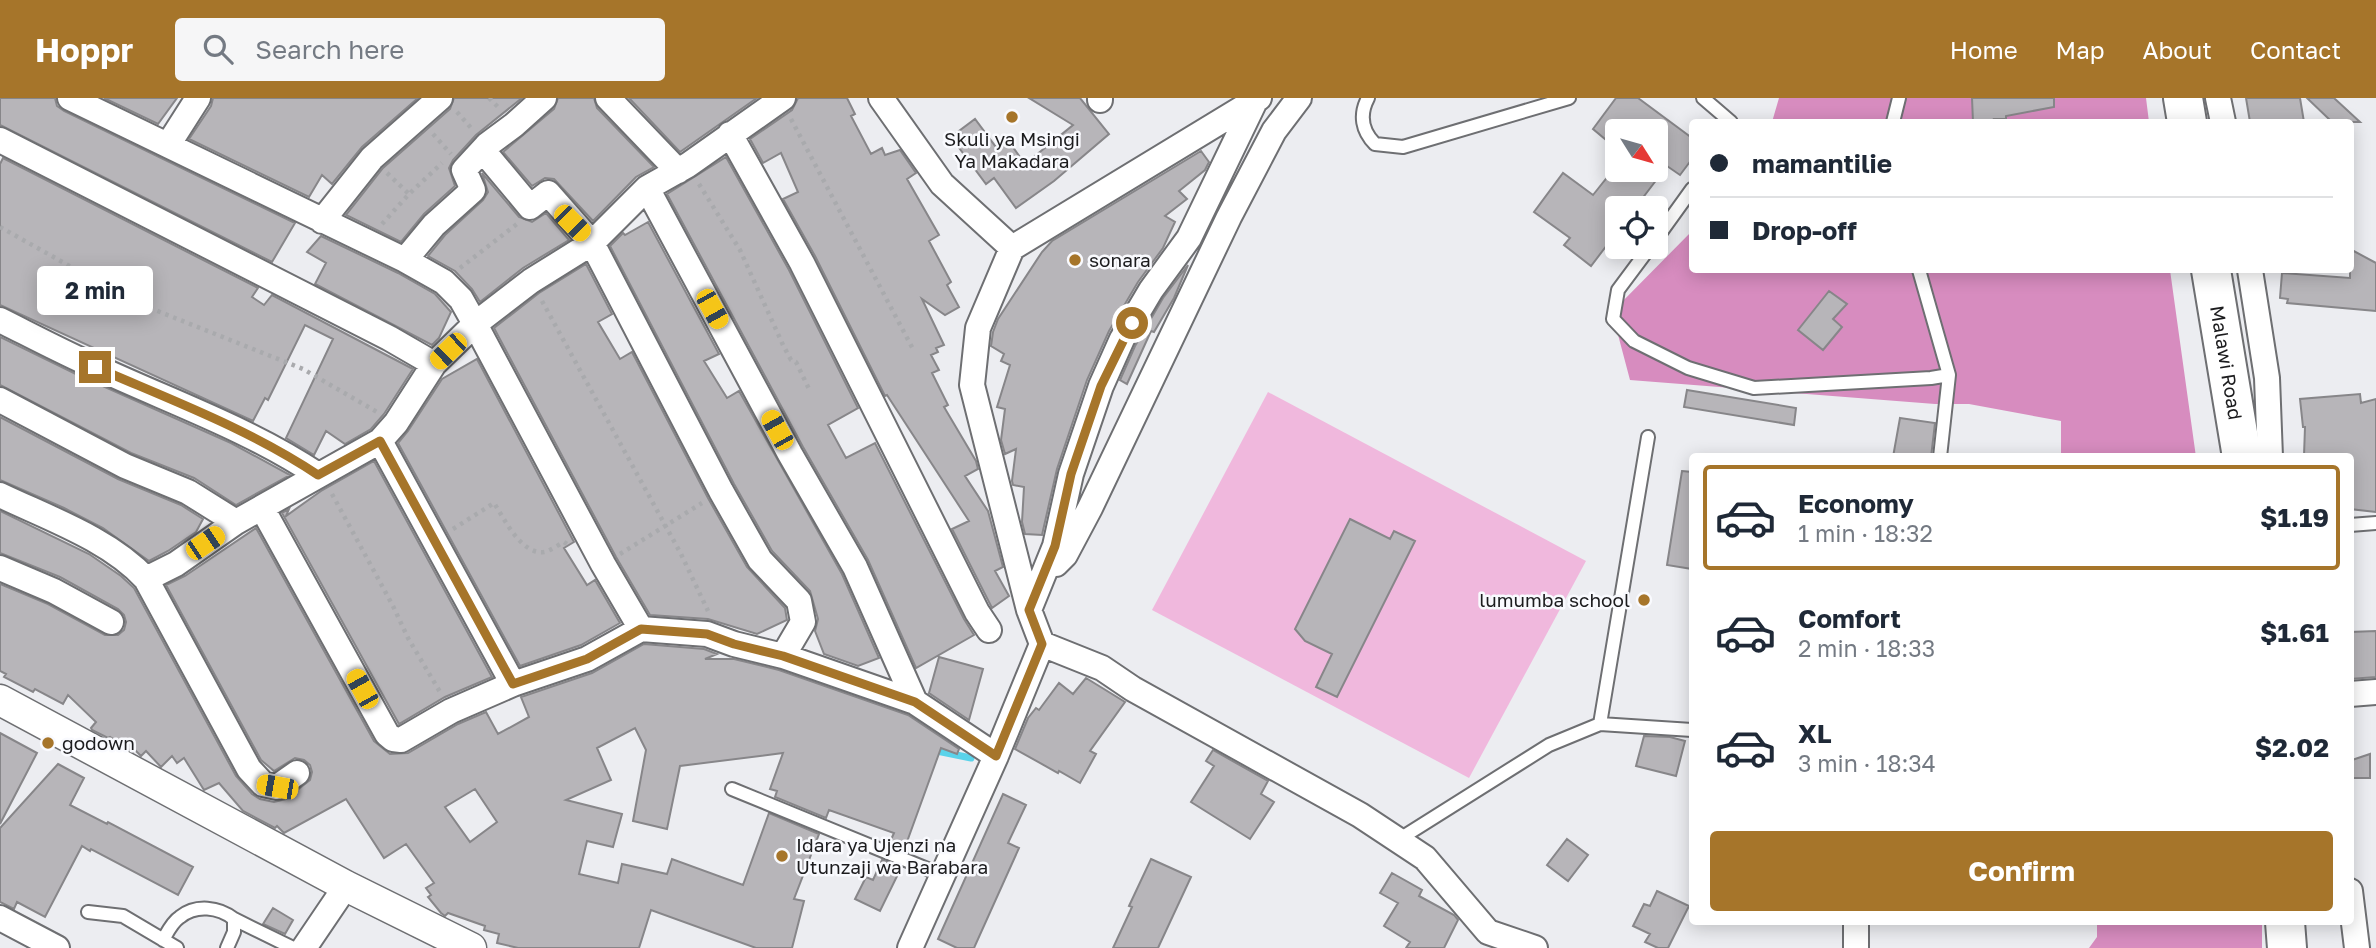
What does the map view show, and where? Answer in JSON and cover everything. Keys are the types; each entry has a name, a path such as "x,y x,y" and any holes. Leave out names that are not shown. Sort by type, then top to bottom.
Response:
{"main road":[{"path":"2183,98 2186,119"},
{"name":"Malawi Road","path":"2211,273 2241,453"},
{"path":"2285,925 2287,948"}],"street":[{"path":"71,98 247,182 444,282 461,299 603,564 641,629"},
{"path":"168,145 198,98"},
{"path":"405,260 434,225 473,190 464,170 487,145 544,98"},
{"path":"608,98 683,168"},
{"path":"881,98 942,184 1012,248"},
{"path":"1041,580 1065,555 1084,520 1229,217 1274,131 1299,98"},
{"path":"2218,98 2222,119"},
{"path":"146,579 176,564 236,522 388,432 434,364 475,324 531,281 592,243 647,188 683,168 782,99"},
{"path":"1257,99 1012,248 978,328 972,384 1029,610 1042,644 1102,668 1133,689 1360,815 1425,858 1489,940 1535,948"},
{"path":"1029,610 1055,546 1071,474 1101,386 1122,339 1151,290 1189,238 1257,99"},
{"path":"322,221 372,159 447,103"},
{"path":"730,135 802,263 971,600 989,630"},
{"path":"0,140 377,332 434,364"},
{"path":"487,145 485,153 530,207 548,193 592,243 753,549 799,601 803,622 783,656"},
{"path":"647,188 790,454 855,568 915,702"},
{"path":"2250,273 2267,378 2270,453"},
{"path":"0,320 95,367 247,434 320,474"},
{"path":"0,400 125,467 188,492 236,522"},
{"path":"388,432 513,684"},
{"path":"0,495 114,551 131,563 146,579 249,769 263,784 277,787 298,773"},
{"path":"262,508 387,734 393,739 401,740 451,711 513,684 587,659 641,629 707,634 783,656 915,702 983,747"},
{"path":"0,568 54,591 111,622"},
{"path":"910,948 927,868 983,747 1042,644"},
{"path":"869,686 894,653"},
{"path":"2354,694 2376,692"},
{"path":"0,700 346,886 471,948"},
{"path":"304,948 346,886"},
{"path":"0,918 57,948"},
{"path":"2354,924 2357,948"},
{"path":"1856,925 1856,948"}],"lane":[{"path":"1368,98 1364,107 1363,123 1366,135 1375,144 1403,147 1569,98"},
{"path":"1703,98 1728,119"},
{"path":"1894,119 1899,98"},
{"path":"1668,222 1689,193"},
{"path":"1641,259 1618,290 1614,319 1634,341 1688,368 1754,388 1931,379 1949,375"},
{"path":"1920,273 1949,375 1940,453"},
{"path":"1600,724 1648,437"},
{"path":"2354,525 2376,523"},
{"path":"1398,840 1549,746 1600,724 1689,730"},
{"path":"732,789 927,868"},
{"path":"163,940 181,915 203,908 226,913 293,948"},
{"path":"88,912 123,916 177,948"},
{"path":"227,948 234,932 234,919"}],"path":[{"path":"782,99 914,351"},
{"path":"447,103 487,145"},
{"path":"370,244 378,229 409,194 451,154 464,170"},
{"path":"372,159 409,194"},
{"path":"683,168 740,250 783,345 791,360 796,362 809,389"},
{"path":"444,282 472,257 512,229 530,207"},
{"path":"0,227 150,308 303,369 388,432"},
{"path":"531,281 681,554 717,629 734,644"},
{"path":"320,474 408,638 451,711"}],"shaded area":[{"path":"1779,98 2146,98 2149,119 1773,119"},
{"path":"1689,234 1689,273 2170,273 2195,453 2061,453 2061,421 1969,404 1935,404 1630,380 1612,312 1664,259 1668,259 1668,255"},
{"path":"1268,392 1586,561 1469,778 1152,610"},
{"path":"2097,925 2262,925 2262,948 2089,948 2097,937"}],"building":[{"path":"0,98 55,98 57,106 64,111 295,223 272,262 0,125"},
{"path":"104,98 177,98 158,124"},
{"path":"213,98 418,98 362,147 332,184 322,175 309,197 189,139 211,106"},
{"path":"454,98 522,98 476,135 453,160 449,168 455,186 424,214 401,242 346,215 383,168 450,109"},
{"path":"558,98 594,98 597,108 654,167 636,177 593,221 554,179 545,178 532,186 503,152 554,109"},
{"path":"629,98 757,98 680,152"},
{"path":"798,98 847,98 855,114 851,116 871,154 882,148 885,155 900,150 916,173 907,179 939,235 929,241 951,282 947,285 959,307 945,315 922,299 944,345 936,348 938,352 931,355 939,370 932,373 948,405 944,407 976,461 978,469 965,476 988,511 1003,567 995,571 1009,596 992,608 952,529 969,521 887,395 885,396 815,256 783,199 798,192 781,153 763,163 750,139 792,110"},
{"path":"1029,98 1080,98 1109,134 1054,181 1016,208 994,178 986,184 951,137 975,119 996,147 1007,139 1025,164 1073,125"},
{"path":"1616,98 1638,98 1666,119 1605,119 1605,139 1593,129"},
{"path":"1972,98 2054,98 2054,107 2006,116 2006,119 1973,119"},
{"path":"2246,98 2300,98 2304,119 2250,119"},
{"path":"2307,98 2334,98 2360,122 2354,122 2354,119 2329,119"},
{"path":"1668,120 1689,136 1689,163 1680,175 1668,167"},
{"path":"1201,151 1209,162 1205,170 1179,191 1187,199 1165,216 1175,222 1163,248 1138,282 1109,331 1087,380 1057,469 1042,535 1025,534 1022,522 1024,487 1013,485 1012,481 1016,449 1005,454 1001,440 1005,409 997,407 1010,365 1001,361 1004,354 991,346 998,319 1052,241"},
{"path":"726,157 789,270 858,408 828,425 846,458 875,443 974,635 916,668 868,560 803,447 667,194"},
{"path":"3,158 258,288 252,297 264,305 272,295 413,369 371,429 345,444 326,431 314,455 286,438 333,339 305,325 268,400 265,398 253,421 0,305 0,164"},
{"path":"482,173 519,217 532,222 546,213 569,240 523,268 480,302 455,271 428,256 445,235 483,200 488,192"},
{"path":"1563,173 1593,195 1605,180 1655,182 1644,196 1605,196 1605,248 1591,266 1564,245 1570,238 1534,212"},
{"path":"648,222 719,354 704,361 727,398 739,391 842,574 879,658 858,666 824,654 815,631 818,619 810,591 772,551 734,484 610,246 623,233 625,235"},
{"path":"321,236 435,294 451,312 439,338 432,345 315,284 326,263 307,252"},
{"path":"2354,251 2376,263 2376,311 2287,303 2288,299 2280,298 2282,273 2350,278 2350,273 2354,273"},
{"path":"586,264 612,314 598,322 620,359 632,352 747,567 785,608 787,620 757,634 708,619 650,615 616,557 494,328 539,293"},
{"path":"1188,265 1174,298 1154,332 1151,331 1127,384 1120,380 1135,346 1163,298"},
{"path":"1829,291 1847,304 1833,319 1842,327 1823,350 1798,330"},
{"path":"0,337 231,443 290,475 236,505 194,478 131,453 0,385"},
{"path":"477,359 574,542 564,548 587,585 595,580 620,623 581,645 520,666 398,443 442,379"},
{"path":"1687,390 1796,408 1794,425 1684,407"},
{"path":"2360,394 2361,403 2376,399 2376,512 2354,509 2354,453 2304,453 2305,427 2300,399"},
{"path":"0,417 118,479 181,505 203,519 196,532 149,561 103,528 0,480"},
{"path":"1900,418 1935,423 1931,453 1894,453"},
{"path":"374,461 492,677 445,697 399,724 282,513 289,509 286,516 321,491"},
{"path":"1682,471 1689,472 1689,569 1667,565"},
{"path":"0,511 89,554 121,576 134,588 236,776 252,794 274,802 286,799 310,780 310,765 295,758 274,771 261,760 166,585 185,576 256,528 374,741 390,754 408,753 458,724 486,712 498,734 529,717 521,697 592,673 644,644 704,649 717,654 705,659 734,659 779,670 908,715 959,749 957,754 941,748 904,850 889,844 894,833 829,810 826,818 775,797 777,791 770,789 783,753 680,766 667,829 633,821 646,750 635,728 597,748 611,780 566,800 622,814 613,847 587,841 579,874 618,883 622,864 667,874 672,859 743,885 769,813 819,834 794,899 804,901 792,948 756,948 651,910 639,948 518,948 497,943 499,934 484,930 485,926 441,913 428,897 431,895 426,888 434,883 406,844 384,858 346,799 284,833 277,826 275,828 243,811 219,783 204,790 184,758 177,763 172,756 161,767 146,751 141,756 135,750 133,752 110,737 92,730 96,722 68,695 63,704 4,677 6,674 0,671 0,584 48,604 105,635 118,635 124,630 126,622 118,609 60,577 0,553","holes":["475,789 497,822 470,842 445,807"]},
{"path":"1350,519 1390,539 1394,531 1415,541 1337,697 1316,687 1332,654 1305,641 1295,629"},
{"path":"2376,631 2376,677 2354,679 2354,632"},
{"path":"939,657 983,669 969,720 929,693"},
{"path":"1086,678 1125,702 1090,751 1096,754 1080,783 1015,749 1028,718 1036,708 1039,710 1059,683 1073,694"},
{"path":"0,733 37,753 0,824"},
{"path":"1644,736 1670,737 1685,741 1676,776 1636,766"},
{"path":"1213,750 1268,781 1261,794 1274,802 1250,839 1191,802 1214,766 1206,761"},
{"path":"2370,754 2370,778 2354,778 2354,759"},
{"path":"58,764 84,778 70,805 193,867 178,895 82,846 45,917 17,902 14,909 0,902 0,828"},
{"path":"1003,794 1026,805 1008,843 1019,848 974,948 957,948 938,939"},
{"path":"1567,839 1588,855 1568,881 1547,865"},
{"path":"1151,859 1191,877 1158,948 1113,948 1132,907 1129,906"},
{"path":"882,860 901,868 880,911 855,899 866,877 873,880"},
{"path":"1392,873 1422,890 1419,896 1454,915 1458,920 1444,948 1406,948 1410,942 1384,926 1398,903 1380,893"},
{"path":"1657,891 1689,906 1668,948 1658,948 1645,942 1650,934 1633,926 1644,904 1650,906"},
{"path":"273,908 293,920 285,934 263,924"}],"waterway":[{"path":"932,750 971,758"}],"place":[{"name":"Skuli ya Msingi Ya Makadara","path":"1012,117"},
{"name":"sonara","path":"1075,260"},
{"name":"lumumba school","path":"1644,600"},
{"name":"godown","path":"48,743"},
{"name":"Idara ya Ujenzi na Utunzaji wa Barabara","path":"782,856"}],"route":[{"path":"95,367 236,428 280,450 318,475 380,441 513,684 587,659 641,629 707,634 783,656 915,702 996,756 1042,644 1029,610 1055,546 1071,474 1101,386 1132,323"}]}
